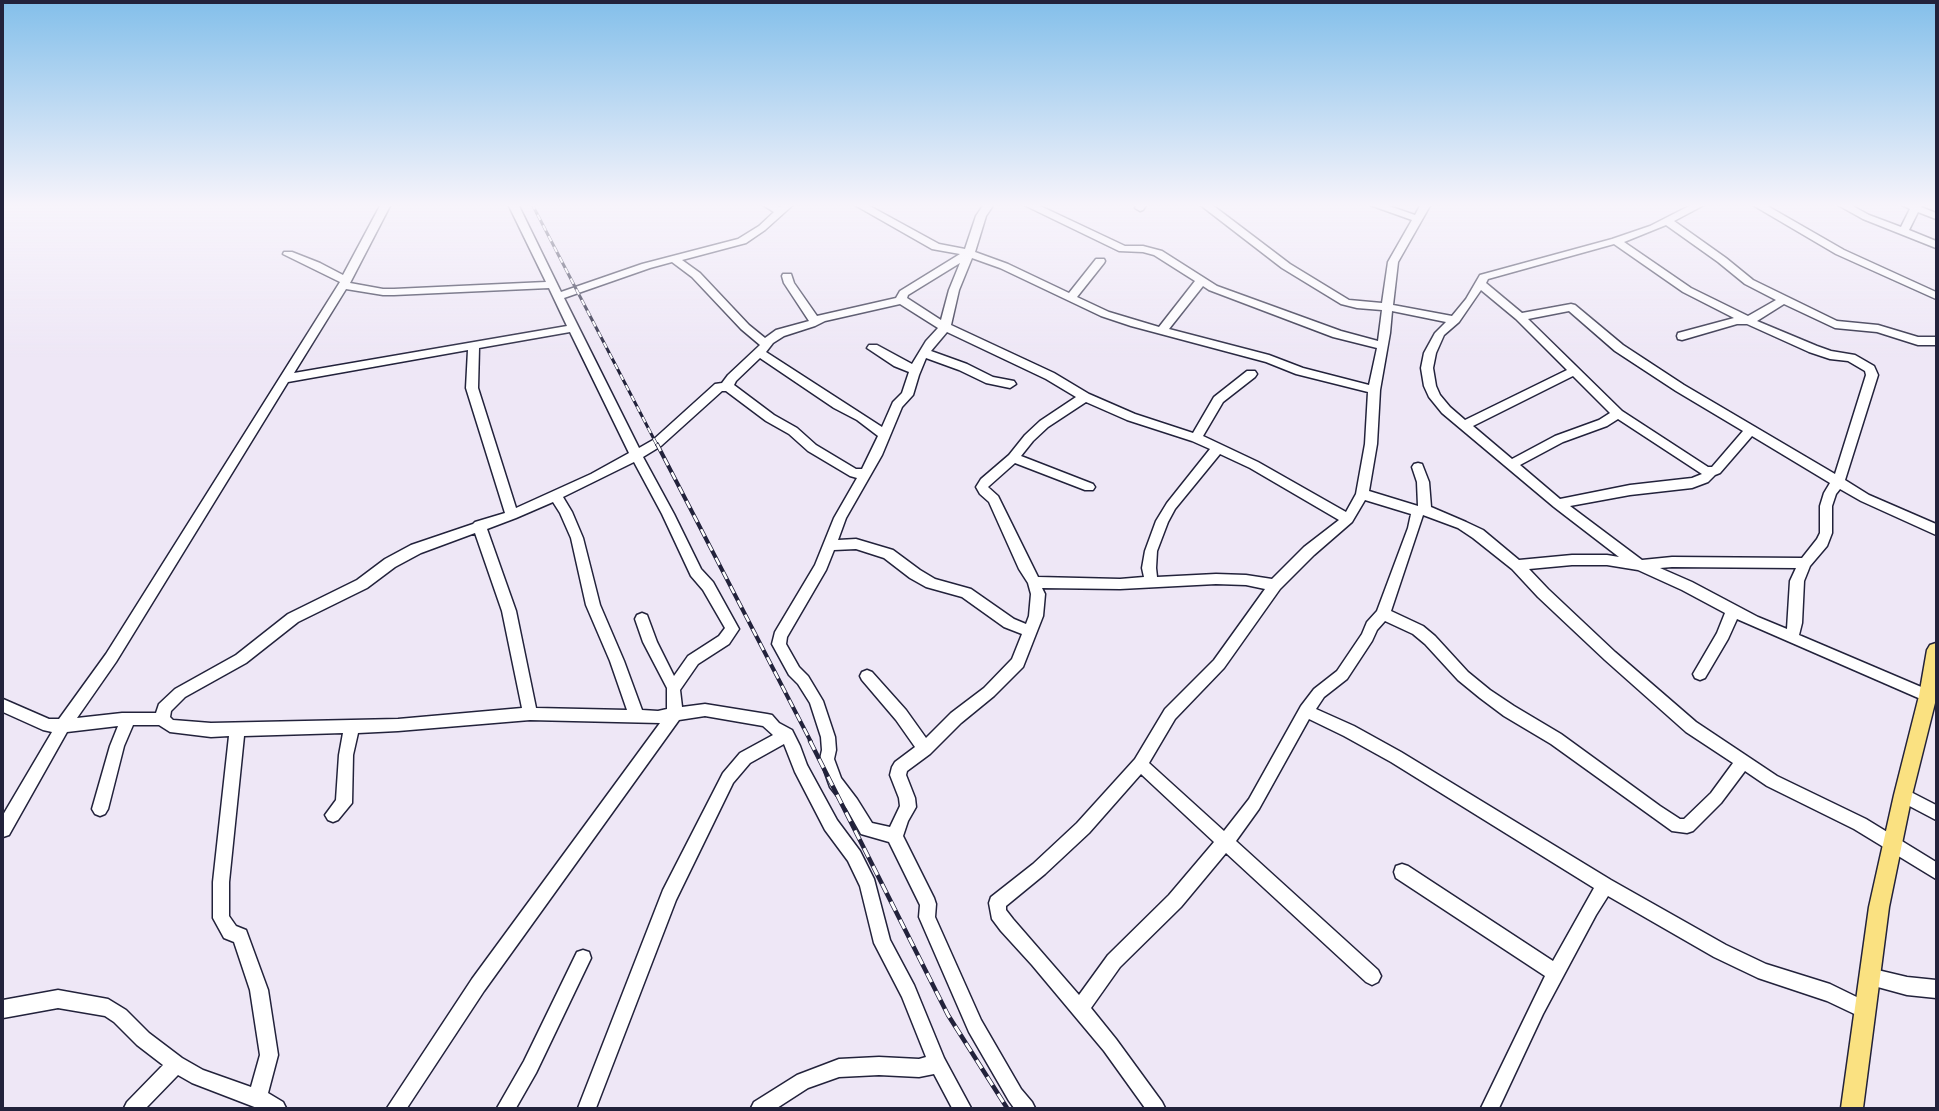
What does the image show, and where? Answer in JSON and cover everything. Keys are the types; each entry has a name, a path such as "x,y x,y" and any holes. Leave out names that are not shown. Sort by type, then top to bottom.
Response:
{"main road":[{"path":"1852,1108 1878,907 1903,795 1928,696 1936,650"}],"street":[{"path":"293,256 316,265 344,283 384,292 556,290 686,256"},
{"path":"3,830 63,726 111,658 344,283 358,256"},
{"path":"396,1108 478,985 675,714 673,689 693,660 724,640 732,629 708,586 696,572 668,514 636,455 539,256"},
{"path":"902,300 901,296 904,293 964,256"},
{"path":"895,836 867,829 852,804 835,782 827,759 829,750 828,737 816,701 803,680 794,671 780,644 780,636 798,608 830,545 840,518 876,455 897,405 907,395 915,370 924,353 945,327 954,290 968,256"},
{"path":"977,256 1004,266 1104,314 1269,359 1300,371 1374,390"},
{"path":"1163,256 1213,288 1337,334 1382,346"},
{"path":"1273,256 1286,266 1345,302 1357,305 1388,307 1455,320"},
{"path":"1156,1108 1110,1045 1079,1010 1038,959 1007,925 998,913 998,903 1039,869 1083,828 1140,764 1170,714 1219,664 1275,585 1309,551 1348,519 1362,494 1370,444 1374,390 1388,307 1390,277 1393,262 1397,256"},
{"path":"1558,256 1484,277 1470,301 1455,320 1440,333 1430,353 1427,368 1430,386 1435,397 1446,410 1466,425 1558,504 1640,565 1687,586 1733,611 1928,696"},
{"path":"1638,256 1687,290 1748,321 1813,349 1830,355 1851,358 1870,369 1872,375 1857,419 1846,461 1838,482 1830,493 1826,506 1826,533 1822,542 1804,563 1798,581 1795,623 1792,637"},
{"path":"1716,256 1749,282 1782,300 1835,324 1878,329 1918,341 1936,341"},
{"path":"1848,256 1936,296"},
{"path":"674,259 696,275 738,318 763,348 764,356 838,405 861,417 884,434"},
{"path":"1071,297 1100,261"},
{"path":"787,276 789,283 815,322"},
{"path":"1162,331 1201,280"},
{"path":"1480,284 1520,317 1618,414 1704,470 1712,472"},
{"path":"729,387 728,383 732,378 780,333 815,322 822,318 902,300 945,327 1050,376 1085,397 1131,418 1196,438 1254,465 1348,519"},
{"path":"1682,336 1737,322 1748,321 1782,300"},
{"path":"1520,317 1571,307 1619,348 1680,388 1884,508 1936,530"},
{"path":"284,379 574,328"},
{"path":"474,346 472,388 512,515"},
{"path":"873,348 898,363 915,370"},
{"path":"924,353 963,367 990,380 1010,384"},
{"path":"1466,425 1574,370"},
{"path":"1196,438 1212,413 1218,400 1235,385 1251,374"},
{"path":"162,719 164,708 180,693 241,659 293,618 362,584 390,562 416,548 512,515 636,455 656,443 719,387 729,387 765,415 793,431 812,448 854,473 864,474"},
{"path":"1026,1108 1016,1095 975,1026 927,917 928,904 899,848 895,836 901,818 908,807 907,798 898,775 900,766 925,749 956,718 989,692 1018,663 1036,616 1038,594 1034,582 1026,569 994,499 984,491 982,487 985,482 1013,458 1029,438 1044,424 1085,397"},
{"path":"1511,465 1559,439 1602,423 1618,414"},
{"path":"1558,504 1630,490 1692,483 1704,479 1716,470 1751,429"},
{"path":"1152,582 1149,568 1151,551 1162,521 1171,506 1218,448"},
{"path":"1013,458 1089,487"},
{"path":"1079,1010 1114,961 1175,902 1225,842 1254,804 1306,711 1319,694 1342,675 1367,637 1372,626 1383,614 1421,510 1423,482 1418,467"},
{"path":"1362,494 1421,510 1462,525 1478,534 1517,565 1610,656 1691,727 1772,781 1860,824 1936,871"},
{"path":"555,495 566,512 577,538 593,605 617,661 626,692 637,716"},
{"path":"479,526 509,611 530,714"},
{"path":"830,545 856,544 888,554 915,574 931,583 966,593 1009,623 1030,631"},
{"path":"1517,565 1572,560 1607,560 1640,565 1686,562 1804,563"},
{"path":"1034,582 1120,584 1216,578 1246,580 1275,585"},
{"path":"1700,674 1723,635 1733,611"},
{"path":"1383,614 1404,622 1418,630 1430,640 1463,676 1485,694 1509,711 1556,739 1655,812 1678,826 1687,826 1710,803 1743,762"},
{"path":"642,619 650,642 669,681 675,686"},
{"path":"867,676 901,715 925,749"},
{"path":"3,705 48,725 63,726 128,719 162,719 170,726 211,730 352,727 438,723 530,714 637,716 675,714 705,710 722,712 745,718 767,720 774,728 787,735 793,746 800,767 831,825 854,856 868,885 882,942 908,991 938,1064 962,1108"},
{"path":"1306,711 1349,731 1442,784 1605,886 1720,951 1764,972 1830,993 1865,1010"},
{"path":"100,809 117,746 128,719"},
{"path":"333,816 344,803 346,754 352,727"},
{"path":"237,730 221,882 221,918 230,932 240,936 259,990 269,1055 257,1099"},
{"path":"586,1108 669,896 728,778 745,758 787,735"},
{"path":"1140,764 1372,976"},
{"path":"1903,795 1936,813"},
{"path":"1402,872 1556,973"},
{"path":"1490,1108 1537,1008 1590,909 1605,886"},
{"path":"506,1108 534,1061 584,958"},
{"path":"1869,977 1907,986 1936,989"},
{"path":"3,1009 58,999 108,1008 120,1016 143,1039 176,1064 198,1077 277,1108"},
{"path":"133,1108 176,1064"},
{"path":"760,1108 803,1081 839,1068 879,1066 919,1068 938,1064"}],"railway":[{"path":"559,256 657,445"},
{"path":"657,444 811,742"},
{"path":"810,741 948,1015 1007,1108"}]}
